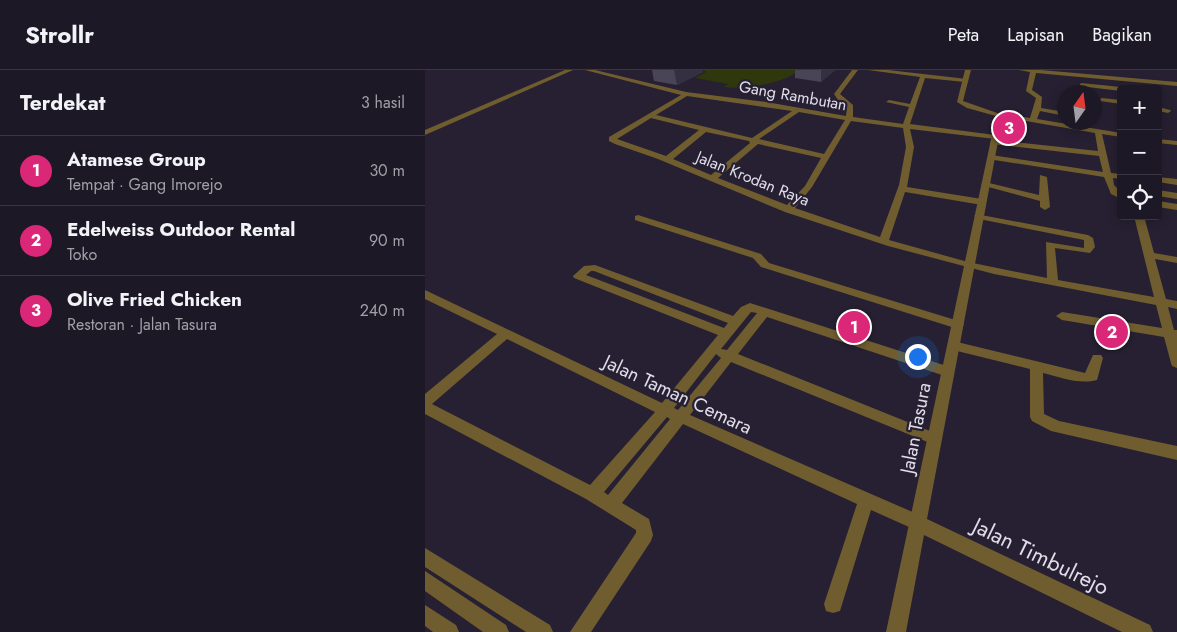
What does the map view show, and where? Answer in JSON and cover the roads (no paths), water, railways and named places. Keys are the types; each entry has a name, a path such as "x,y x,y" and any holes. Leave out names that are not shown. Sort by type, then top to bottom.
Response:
{"street":[{"path":"425,133 571,70"},
{"name":"Gang Rambutan","path":"588,70 686,94 757,103 849,119 906,125 995,140 1104,154"},
{"path":"788,210 808,187 849,119 850,105 840,99 837,94 855,70"},
{"path":"871,70 965,80"},
{"path":"968,70 960,102 969,107 1000,115 1057,123"},
{"path":"1022,70 1177,84"},
{"path":"1033,120 1039,97 1029,91 1036,71"},
{"path":"884,240 901,189 910,147 906,125 923,76"},
{"path":"1119,80 1122,85"},
{"path":"1102,87 1117,88"},
{"name":"Jalan Krodan Raya","path":"686,94 612,138 668,159 788,210 884,240 969,265 1177,306"},
{"path":"1102,100 1117,102"},
{"path":"889,102 913,106"},
{"path":"1037,110 1057,113"},
{"path":"1162,110 1168,111"},
{"path":"712,179 754,142 796,111"},
{"name":"Jalan Tasura","path":"896,632 1000,115"},
{"path":"649,116 825,158"},
{"path":"668,159 705,129"},
{"path":"1092,130 1117,134"},
{"path":"1098,132 1110,185 1117,194"},
{"path":"1162,141 1177,143"},
{"path":"991,158 1117,176"},
{"path":"985,185 1045,203 1043,177"},
{"path":"1162,180 1177,182"},
{"path":"1110,185 1117,186"},
{"path":"901,189 982,202"},
{"path":"1162,194 1177,196"},
{"path":"1162,205 1177,207"},
{"path":"979,216 1088,238 1090,247 1086,251 1050,244 1053,282"},
{"path":"638,218 757,256 765,265 957,325"},
{"path":"1140,220 1159,302 1173,334 1177,363"},
{"path":"1149,255 1177,260"},
{"path":"726,334 578,276 588,268 595,268 736,322"},
{"path":"630,296 643,286"},
{"name":"Jalan Taman Cemara","path":"425,294 665,410 680,415 918,523"},
{"path":"674,314 686,302"},
{"path":"592,494 665,410 750,307 765,310 948,372"},
{"path":"610,505 765,310"},
{"path":"1063,316 1173,334"},
{"path":"425,402 506,333"},
{"path":"953,346 1085,378 1092,376 1097,358"},
{"path":"713,350 935,439"},
{"path":"1036,366 1037,418 1040,421 1057,428 1177,453"},
{"path":"425,407 592,494 643,525 645,535 580,632"},
{"path":"833,604 867,501"},
{"name":"Jalan Timbulrejo","path":"918,523 1143,632"},
{"path":"425,557 543,632"},
{"path":"426,581 499,632"},
{"path":"425,614 449,632"}],"place":[{"name":"Olive Fried Chicken","path":"1009,128"},
{"name":"Atamese Group","path":"854,327"},
{"name":"Edelweiss Outdoor Rental","path":"1112,332"}]}
